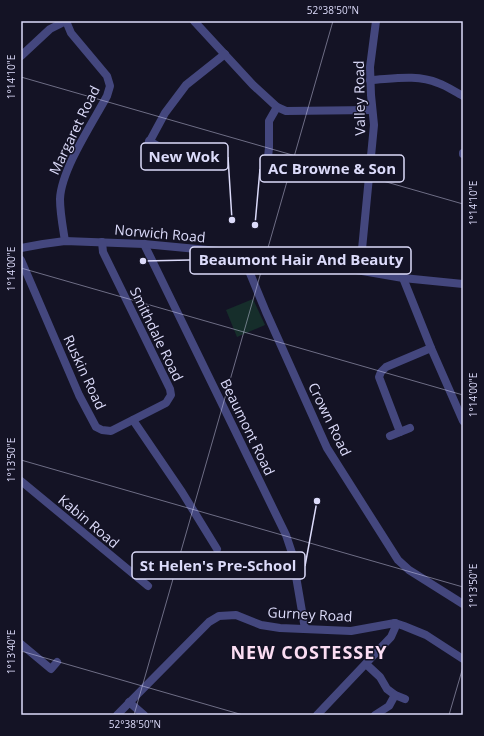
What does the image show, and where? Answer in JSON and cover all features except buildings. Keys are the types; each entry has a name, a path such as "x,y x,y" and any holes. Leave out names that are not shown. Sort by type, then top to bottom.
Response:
{"street":[{"path":"21,56 50,29 66,21"},
{"name":"Margaret Road","path":"65,241 60,199 64,178 107,96 110,86 107,76 71,33 66,21"},
{"path":"194,21 253,85 276,106 286,111 372,110"},
{"name":"Valley Road","path":"360,270 374,125 370,80 371,54 376,21"},
{"path":"145,150 174,100 186,85 225,54"},
{"path":"370,80 407,78 425,79 438,82 463,96"},
{"path":"271,161 269,120 276,106"},
{"path":"149,141 158,146"},
{"name":"Norwich Road","path":"21,248 65,241 144,244 281,257 403,278 463,284"},
{"name":"Smithdale Road","path":"102,242 103,252 172,395 166,403 133,420"},
{"name":"Beaumont Road","path":"144,244 286,535 292,553 305,629"},
{"name":"Crown Road","path":"242,254 260,299 327,448 398,560 409,570 463,604"},
{"name":"Ruskin Road","path":"21,260 78,395 96,427 107,432 133,420"},
{"path":"403,278 431,348 461,408 463,421"},
{"path":"400,432 379,377 381,372 386,367 431,348"},
{"path":"133,420 182,492 217,549"},
{"path":"390,436 410,428"},
{"name":"Kabin Road","path":"21,481 138,584 148,586"},
{"name":"Gurney Road","path":"117,715 209,622 219,616 236,615 261,625 280,628 351,631 394,624 404,626 426,635 463,659"},
{"path":"317,715 392,637 395,628 394,624"},
{"path":"21,644 51,669 57,662"},
{"path":"366,664 380,678 387,689 395,695 406,699"},
{"path":"375,715 389,706 395,695"},
{"path":"130,702 144,715"}],"green space":[{"path":"253,299 265,325 237,337 226,310"}],"place":[{"name":"New Wok","path":"232,220"},
{"name":"AC Browne & Son","path":"255,225"},
{"name":"Beaumont Hair And Beauty","path":"143,261"},
{"name":"St Helen's Pre-School","path":"317,501"}],"district":[{"name":"NEW COSTESSEY","path":"309,652"}]}
